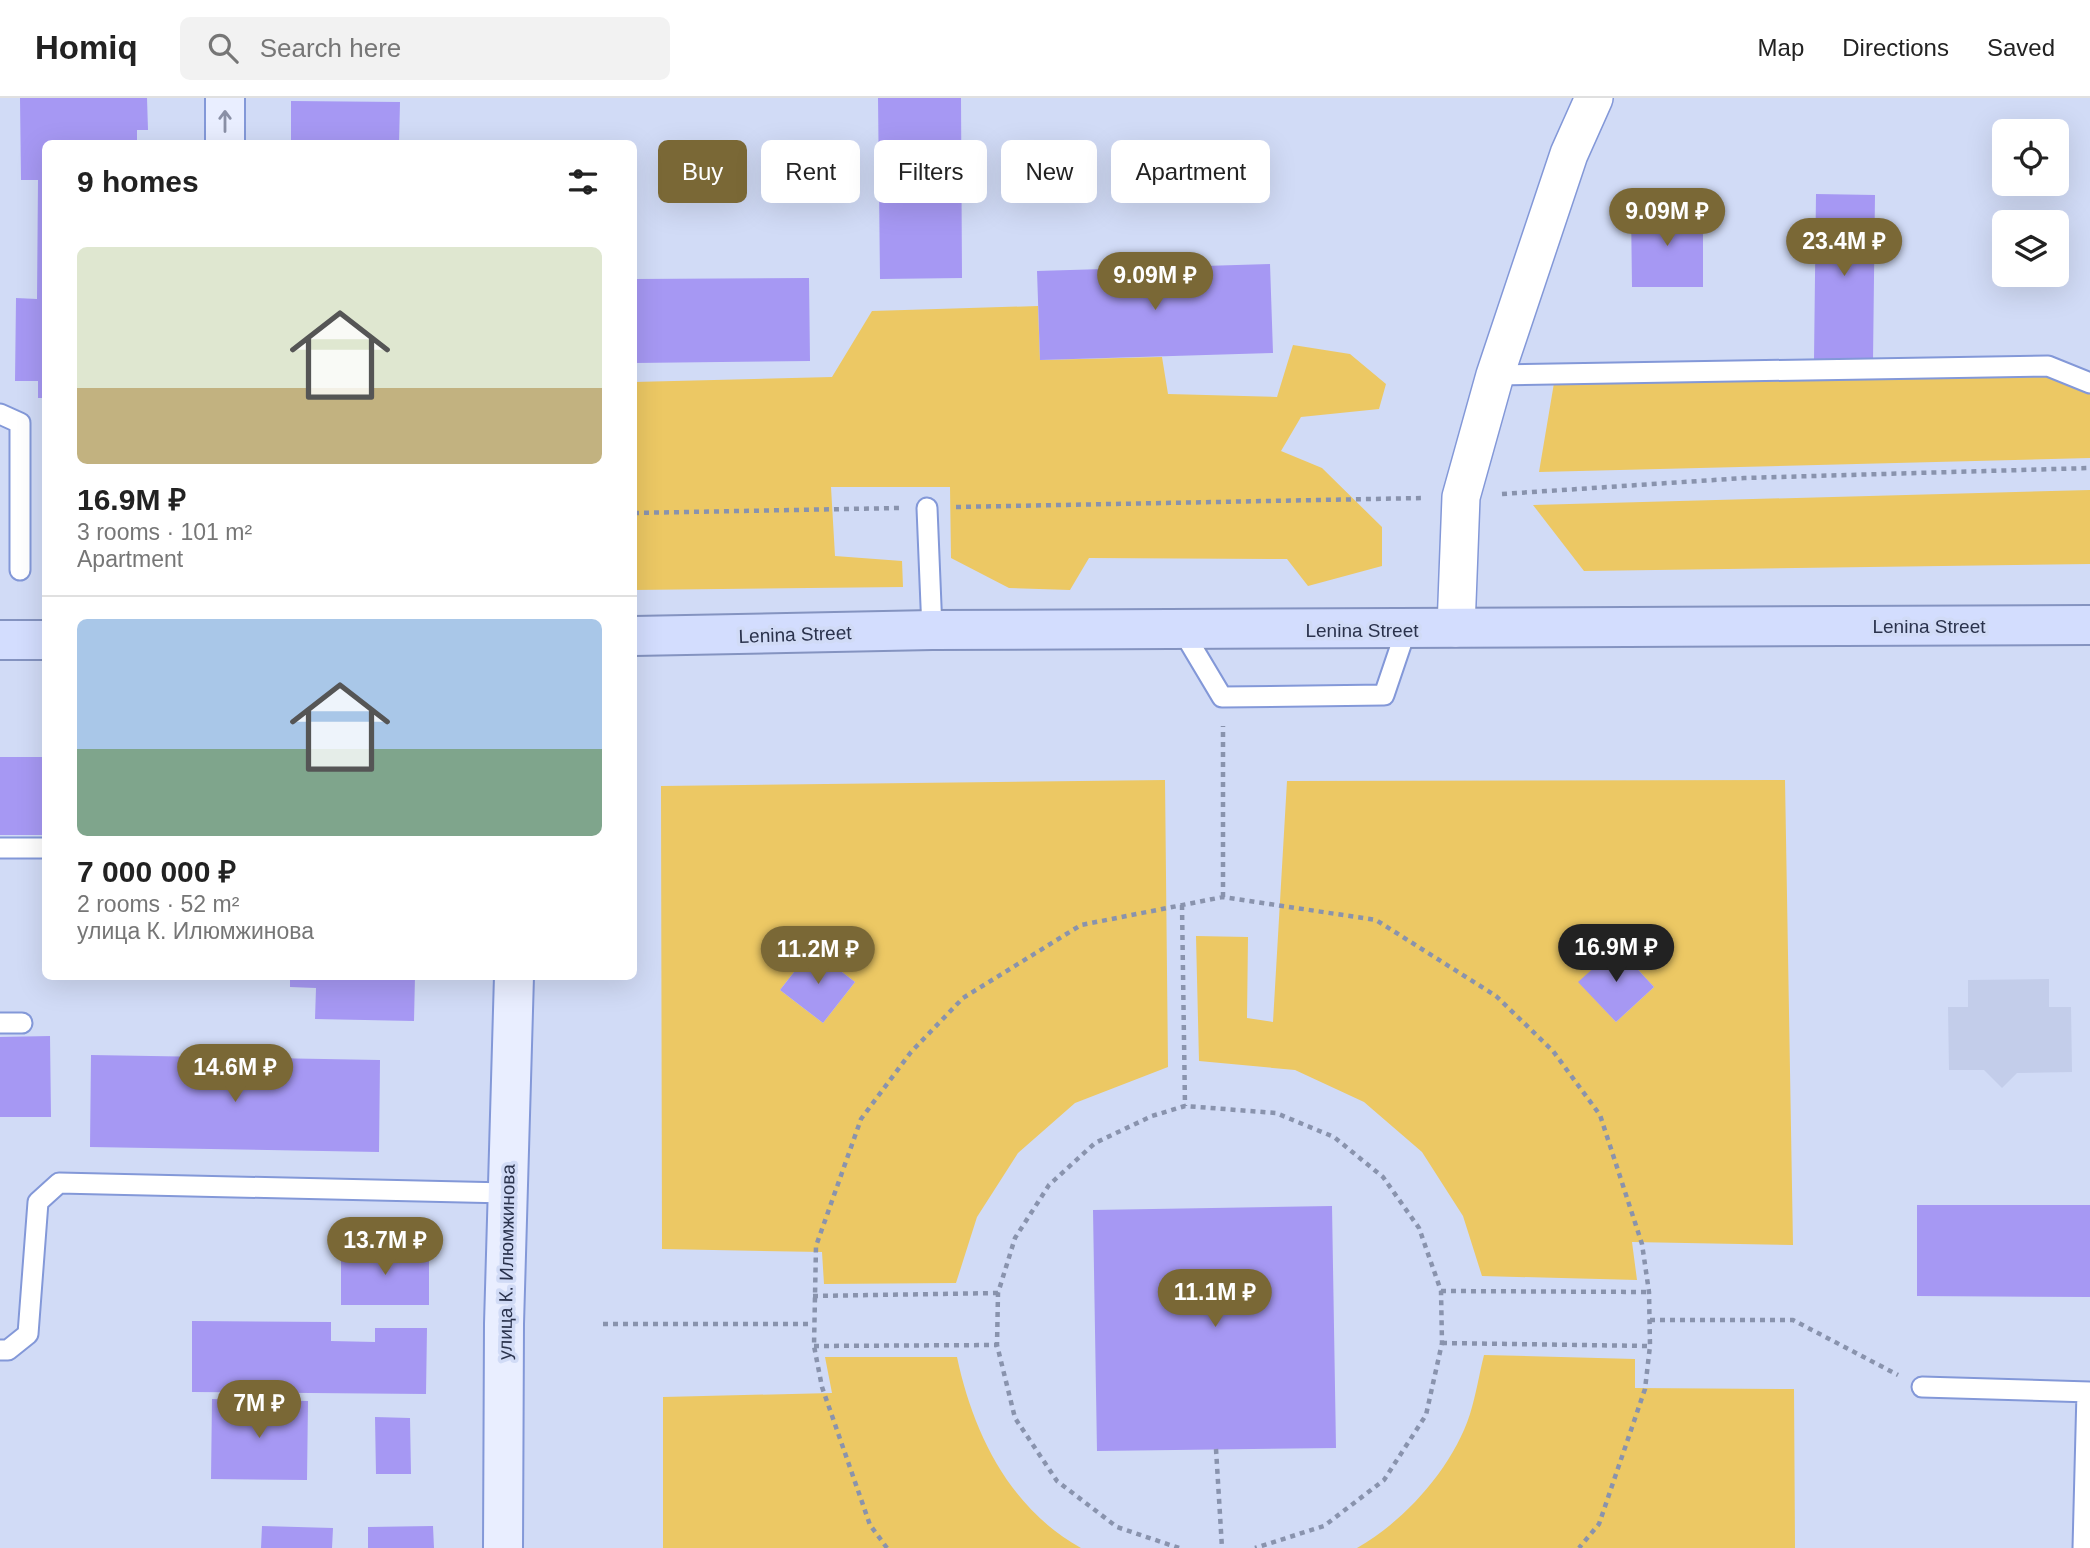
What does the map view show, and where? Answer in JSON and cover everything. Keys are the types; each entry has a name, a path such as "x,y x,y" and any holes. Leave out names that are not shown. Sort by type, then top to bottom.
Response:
{"main road":[{"path":"225,98 225,140"},
{"name":"Lenina Street","path":"637,636 932,630 2090,625"},
{"path":"0,640 42,640"},
{"name":"улица К. Илюмжинова","path":"503,1548 507,1193 514,980"}],"street":[{"path":"1456,628 1461,497 1494,375 1569,154 1594,98"}],"lane":[{"path":"1494,375 2048,366 2090,383"},
{"path":"0,414 20,424 20,570"},
{"path":"927,508 932,630"},
{"path":"1182,631 1222,697 1384,695 1406,630"},
{"path":"0,848 42,848"},
{"path":"0,1023 22,1023"},
{"path":"0,1350 8,1350 28,1334 38,1202 59,1183 507,1193"},
{"path":"1922,1387 2089,1392 2083,1548"}],"path":[{"path":"637,513 1461,497 1744,478 2090,468"},
{"path":"1222,697 1225,750 1223,897"},
{"path":"887,1548 870,1525 822,1387 814,1346 816,1246 861,1119 911,1052 963,998 1081,925 1223,897 1376,920 1496,996 1553,1052 1600,1115 1642,1244 1649,1292 1650,1346 1645,1389 1599,1524 1579,1548"},
{"path":"1182,905 1185,1106"},
{"path":"1179,1548 1117,1527 1057,1480 1015,1418 997,1345 998,1293 1015,1238 1049,1185 1095,1143 1152,1116 1185,1106 1276,1113 1334,1137 1384,1177 1419,1228 1441,1291 1442,1343 1426,1415 1384,1480 1324,1526 1255,1548"},
{"path":"1441,1291 1649,1292"},
{"path":"813,1296 998,1293"},
{"path":"1650,1320 1793,1320 1922,1387"},
{"path":"603,1324 813,1324"},
{"path":"1442,1343 1650,1346"},
{"path":"814,1346 997,1345"},
{"path":"1216,1449 1222,1548"}],"shaded area":[{"path":"1038,306 1040,360 1162,357 1168,394 1277,397 1293,345 1350,354 1386,384 1379,409 1301,417 1281,451 1322,468 1382,527 1382,566 1308,586 1287,559 1089,558 1070,590 1009,588 951,558 950,487 831,487 835,556 902,561 903,587 637,590 637,382 832,377 872,311"},
{"path":"2042,374 2090,393 2090,458 1539,472 1554,383"},
{"path":"2090,490 2090,564 1584,571 1533,505"},
{"path":"1165,780 1168,1067 1075,1103 1018,1153 977,1217 956,1283 824,1284 822,1252 662,1249 661,786","holes":["812,949 855,982 823,1023 780,990"]},
{"path":"1785,780 1793,1245 1632,1242 1637,1280 1482,1276 1463,1216 1422,1152 1364,1102 1295,1070 1199,1061 1196,936 1248,937 1247,1018 1273,1022 1287,781","holes":["1617,947 1654,987 1616,1022 1579,982"]},
{"path":"2049,979 2049,1007 2071,1007 2072,1072 2017,1073 2002,1088 1984,1070 1949,1070 1948,1007 1968,1007 1968,980"},
{"path":"1484,1355 1635,1359 1635,1388 1794,1389 1795,1548 1357,1548 1375,1537 1409,1508 1452,1454 1470,1414"},
{"path":"825,1357 957,1357 973,1413 998,1466 1034,1512 1056,1532 1081,1548 663,1548 663,1397 832,1393"}],"building":[{"path":"20,98 147,98 148,130 137,130 137,140 42,140 42,398 38,398 38,381 15,381 16,298 37,299 38,180 21,180"},
{"path":"878,98 961,98 961,140 878,140"},
{"path":"291,101 400,102 399,140 291,140"},
{"path":"1816,194 1875,195 1873,361 1814,360"},
{"path":"879,203 962,203 962,278 880,279"},
{"path":"1631,209 1703,210 1703,287 1632,287"},
{"path":"1270,264 1273,353 1040,360 1037,271"},
{"path":"809,278 810,361 637,363 637,279"},
{"path":"0,757 42,757 42,835 0,835"},
{"path":"1617,947 1654,987 1616,1022 1578,982"},
{"path":"812,949 855,982 823,1023 780,990"},
{"path":"290,980 415,980 414,1021 315,1019 316,988 290,987"},
{"path":"50,1036 51,1117 0,1117 0,1037"},
{"path":"91,1055 380,1060 379,1152 90,1147"},
{"path":"1917,1205 2090,1205 2090,1297 1917,1296"},
{"path":"1332,1206 1336,1448 1097,1451 1093,1210"},
{"path":"341,1249 429,1249 429,1305 341,1305"},
{"path":"192,1321 331,1322 331,1341 375,1342 375,1328 427,1328 426,1394 192,1392"},
{"path":"212,1399 308,1401 307,1480 211,1479"},
{"path":"375,1417 410,1418 411,1474 376,1474"},
{"path":"262,1526 333,1528 332,1548 261,1548"},
{"path":"433,1526 434,1548 368,1548 368,1527"}]}
